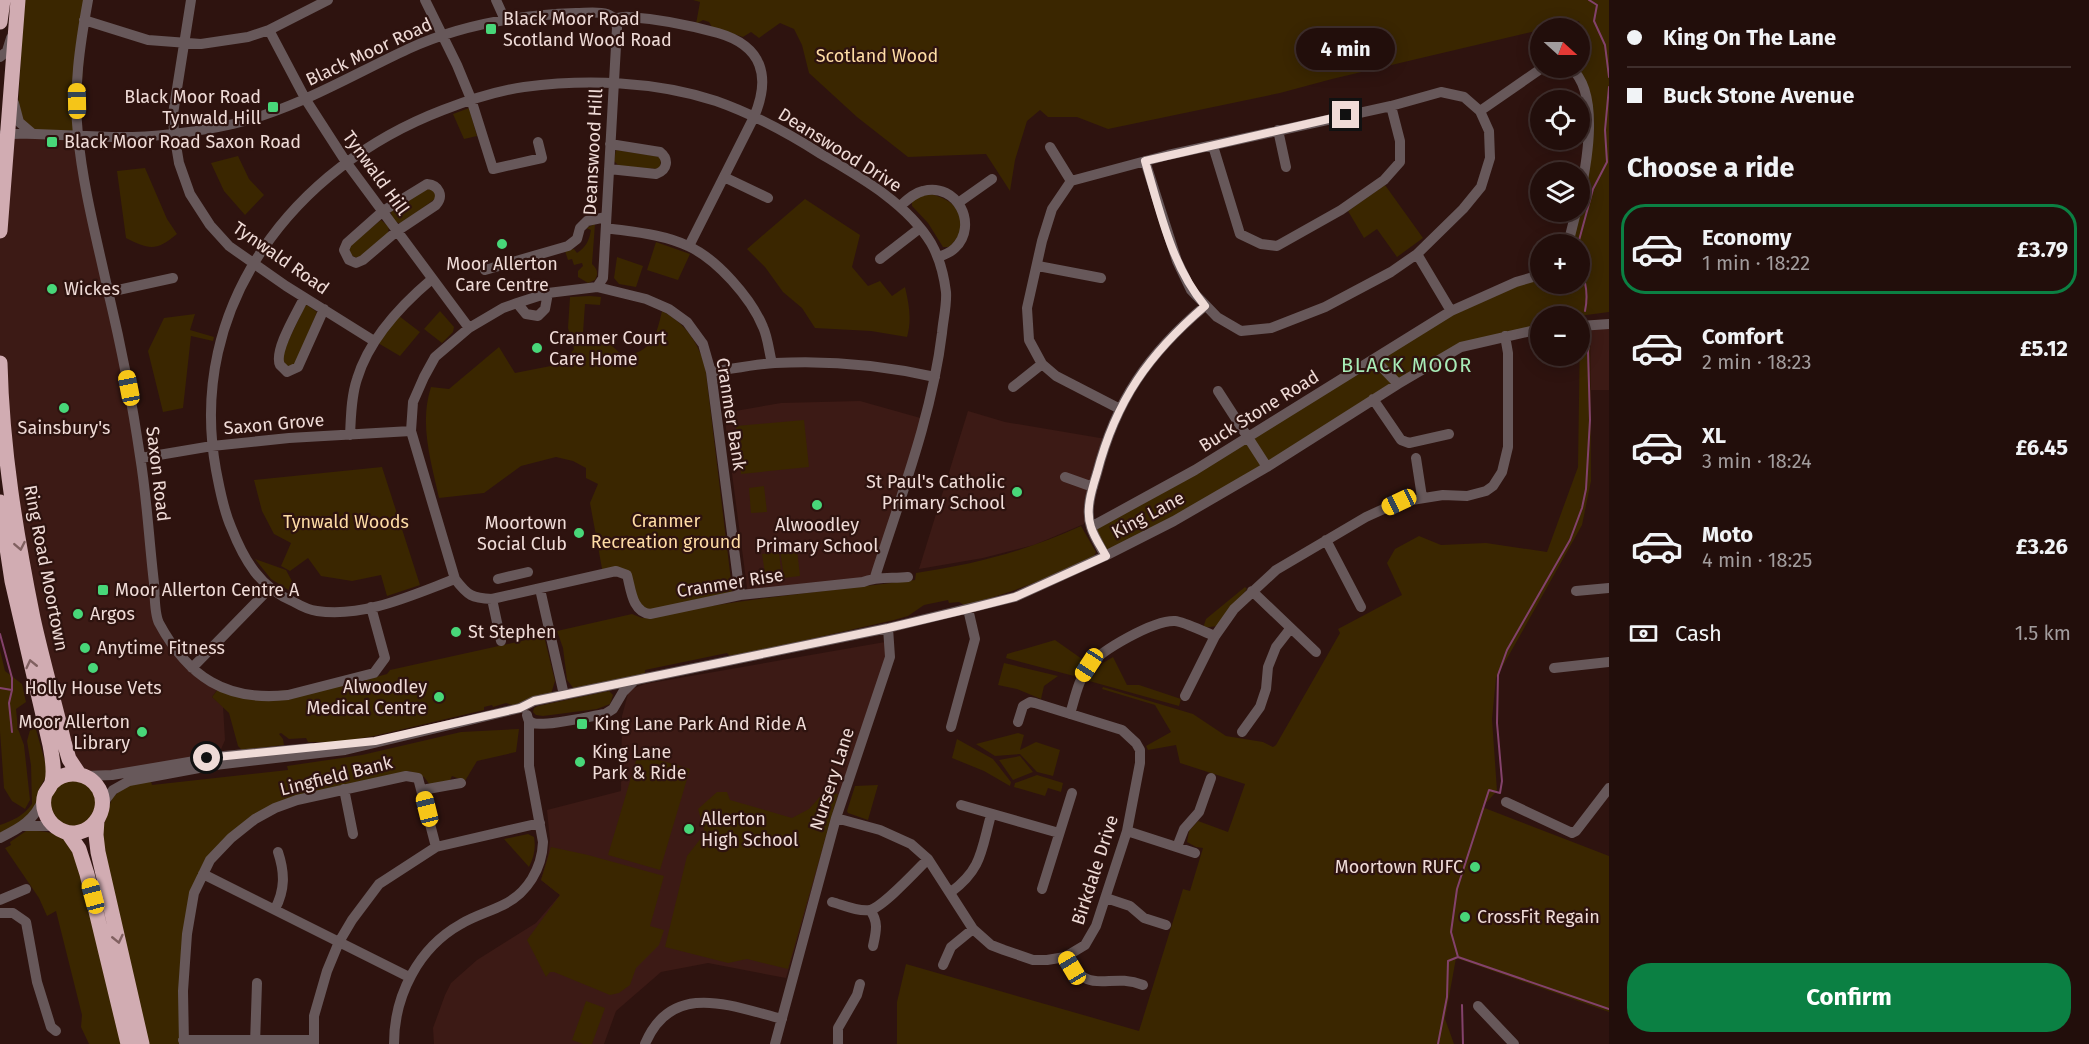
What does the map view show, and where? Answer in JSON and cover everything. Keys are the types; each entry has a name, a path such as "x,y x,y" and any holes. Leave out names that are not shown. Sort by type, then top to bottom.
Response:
{"highway":[{"path":"0,22 3,0"},
{"path":"0,231 6,155 2,133 12,86 18,0"},
{"name":"Ring Road Moortown","path":"0,363 12,507 33,619 69,759 82,775"},
{"name":"Ring Road Moortown","path":"0,502 12,581 50,745 53,764 48,789"},
{"path":"128,1044 79,849 45,812 48,789 63,776 82,775 97,786 103,803 97,820 98,852 142,1044"},
{"path":"61,829 77,833 86,830 97,820"}],"street":[{"name":"Saxon Road","path":"88,0 80,41 77,85 78,135 93,227 129,388 141,458 158,621 183,659 202,677 219,687 247,696 288,695 374,673 385,658 371,607"},
{"name":"Tynwald Road","path":"191,0 173,114 179,163 190,194 210,225 229,246 374,341"},
{"path":"84,20 148,40 201,44 248,37 269,30 328,0"},
{"path":"425,0 471,99 493,169 542,158 538,142"},
{"path":"496,0 505,20"},
{"name":"Black Moor Road","path":"2,133 115,137 194,132 234,124 306,100 410,48 443,35 505,20 544,14 607,13 615,18 626,16 684,25 725,35 743,43 756,59 763,78 762,96 754,117 689,246"},
{"name":"Deanswood Hill","path":"597,287 603,278 617,28 615,18"},
{"path":"0,57 7,51 16,20"},
{"name":"Tynwald Hill","path":"269,30 306,100 345,162 469,328"},
{"path":"0,64 9,73 19,122 33,134 17,142 6,155"},
{"path":"1480,111 1530,76"},
{"path":"1580,78 1585,91 1588,118 1587,162"},
{"name":"Deanswood Drive","path":"269,589 248,563 231,528 224,509 212,446 211,397 220,340 238,289 253,263 265,244 297,206 345,162 371,144 424,117 471,99 520,87 570,83 613,83 664,88 714,101 754,117 789,134 852,172 900,206 930,240 938,257 946,293 934,377 922,425 875,577"},
{"path":"1120,409 1056,376 1042,364 1029,340 1027,308 1042,241 1052,209 1071,181 1145,161 1442,92 1464,97 1480,111 1489,131 1490,158 1481,186 1463,209 1417,254 1391,272 1325,307 1271,328 1241,331 1217,317 1191,290 1177,261 1145,161"},
{"path":"1213,146 1240,234 1261,244 1277,246 1341,210 1384,180 1400,162 1400,141 1391,105"},
{"path":"1278,130 1286,167"},
{"path":"609,169 656,174 663,170 666,164 665,157 660,152 610,144"},
{"path":"1050,147 1071,181"},
{"path":"724,177 768,198"},
{"path":"958,203 992,179"},
{"path":"427,184 437,188 440,195 436,205 397,231 360,262 352,262 346,257 344,250 347,243 383,211 427,184"},
{"path":"900,206 912,196 934,189 945,192 958,203 965,219 965,231 960,242 952,251 938,257"},
{"path":"485,270 567,246 577,239 580,228 587,221 606,223 689,246 716,265 738,286 763,327 772,363"},
{"path":"880,259 920,228"},
{"path":"1417,254 1450,311"},
{"path":"1038,266 1101,279"},
{"path":"108,292 173,278"},
{"name":"Buck Stone Road","path":"1091,527 1195,470 1450,311 1530,278"},
{"path":"350,435 352,403 357,378 374,341 405,302 432,279"},
{"name":"Cranmer Bank","path":"455,579 411,431 413,402 424,377 435,357 469,328 503,308 548,293 597,287 646,299 669,309 687,322 703,344 711,372 740,595"},
{"path":"517,303 526,314 538,316 545,309 548,293"},
{"path":"304,297 284,338 279,356 280,365 287,372 298,367 324,309"},
{"path":"1106,556 1091,527 1089,516 1093,487 1107,439 1120,409 1149,362 1172,334 1205,306"},
{"path":"1590,325 1609,324"},
{"name":"King Lane","path":"103,803 113,790 129,781 215,765 325,753 520,708 564,695 888,628 1015,597 1106,556 1174,521 1267,467 1373,399 1461,347 1530,331"},
{"path":"1185,696 1215,636 1234,609 1276,570 1366,517 1399,502 1422,497 1477,495 1486,491 1498,480 1506,462 1508,447 1508,353 1505,336"},
{"path":"1374,359 1398,384"},
{"path":"711,372 772,363 814,362 877,366 934,377"},
{"path":"1013,387 1042,364"},
{"path":"1218,391 1267,467"},
{"path":"1373,399 1401,440 1409,442 1449,434"},
{"name":"Saxon Grove","path":"141,458 212,446 289,438 411,431"},
{"path":"1416,458 1422,497"},
{"path":"1065,477 1093,487"},
{"path":"1326,540 1361,607"},
{"name":"Cranmer Rise","path":"540,589 616,571 627,574 636,607 645,613 740,595 864,582 875,577"},
{"path":"498,579 528,572"},
{"path":"512,576 516,594"},
{"path":"875,577 892,579 908,577"},
{"path":"192,668 269,589 277,595 315,611 354,612 394,602 455,579 466,593 477,598 492,599 540,589 564,695"},
{"path":"1576,591 1609,588"},
{"path":"1252,591 1316,652"},
{"path":"492,599 501,641"},
{"path":"951,727 975,639 968,609"},
{"path":"1070,714 1080,679 1089,665 1106,651 1153,626 1175,621 1215,636"},
{"name":"Nursery Lane","path":"775,1044 836,818 890,657 888,628"},
{"path":"1242,732 1260,707 1266,689 1268,667 1276,647 1290,629"},
{"path":"1554,668 1609,662"},
{"path":"507,711 535,723 605,714 614,709 620,697 635,681"},
{"path":"609,685 617,690 620,697"},
{"name":"Birkdale Drive","path":"1018,722 1023,706 1030,702 1122,730 1130,736 1140,750 1139,775 1127,831 1106,898 1092,936 1076,951 1065,957"},
{"path":"530,704 527,709 531,746"},
{"path":"393,1044 398,1004 409,976 430,949 458,925 504,905 523,891 534,875 543,851 529,766 529,750 538,733 548,723"},
{"name":"King Lane","path":"82,775 112,775 224,756 375,741"},
{"name":"Lingfield Bank","path":"184,1042 183,991 187,934 194,893 210,860 231,838 255,819 297,800 406,776 418,778 422,790"},
{"path":"1177,847 1184,829 1199,812 1211,777"},
{"path":"436,847 422,790 461,783"},
{"path":"0,838 24,826 40,808 48,789"},
{"path":"344,789 353,834"},
{"path":"1042,889 1072,793"},
{"path":"1506,802 1572,833 1607,794"},
{"path":"961,805 1059,833"},
{"path":"951,892 967,879 976,867 991,815"},
{"path":"836,818 890,834 910,844 927,860 951,892 973,929 991,945 1033,960 1065,957 1079,975 1088,981 1099,983 1123,979 1143,985"},
{"path":"184,1042 314,1042 314,1016 327,971 339,942 352,920 380,884 436,847 540,823"},
{"path":"24,826 61,829"},
{"path":"1127,831 1195,853"},
{"path":"274,909 283,888 284,874 278,852"},
{"path":"832,902 870,910 883,902 927,860"},
{"path":"203,874 409,976"},
{"path":"26,889 4,899 10,905 4,913 19,916 26,922 37,982 51,1027 56,1031"},
{"path":"1106,898 1130,906 1144,918 1166,925"},
{"path":"870,910 875,916 878,927 873,946"},
{"path":"943,965 951,947 973,929"},
{"path":"255,1042 257,983"},
{"path":"838,1044 838,1028 860,984"},
{"path":"645,1044 652,1030 669,1012 679,1005 693,1002 724,1005 782,1019"},
{"path":"1478,1006 1514,1044"}],"shaded area":[{"path":"7,134 78,135 129,388 158,621 183,659 219,687 212,697 223,706 225,740 219,754 85,776 64,742 4,432 0,363 0,231"},
{"path":"1609,328 1609,390 1591,390 1590,329"},
{"name":"Alwoodley Primary School","path":"860,401 924,419 875,577 748,595 724,413 781,403"},
{"name":"St Paul's Catholic Primary School","path":"968,411 1005,422 1106,439 1084,524 1034,545 983,558 919,569"},
{"name":"Allerton High School","path":"885,642 887,652 832,818 786,978 708,963 661,972 616,1011 604,1044 434,1044 433,1028 451,983 477,960 536,923 560,895 541,880 550,840 547,810 621,791 622,716 629,690 645,684"}],"green space":[{"path":"24,0 88,0 78,135 33,134 23,122 18,109"},
{"name":"Scotland Wood","path":"693,0 1609,0 1609,312 1590,315 1590,306 1530,306 1530,331 1461,347 1267,467 1105,556 1091,527 1450,311 1530,279 1530,294 1590,294 1590,234 1572,234 1576,222 1590,222 1590,162 1583,162 1585,150 1590,150 1590,90 1582,90 1579,78 1590,78 1590,18 1530,18 1530,32 1280,93 1108,129 1077,117 1048,117 1040,110 1027,121 1015,160 1010,191 986,154 908,157 857,117 809,73 802,45 794,29 780,23 759,38 751,32 743,37 712,27 709,22 703,20 696,24 700,2"},
{"path":"469,108 477,136 464,139 453,114"},
{"path":"616,150 661,157 660,169 619,166 614,161"},
{"path":"238,156 249,179 264,195 245,215 224,191 211,163"},
{"path":"145,168 167,219 177,234 153,247 141,245 126,238 117,171"},
{"path":"1385,185 1423,238 1397,257 1377,229 1364,238 1348,211"},
{"path":"430,189 434,191 436,198 401,224 394,221 392,209 420,191"},
{"path":"929,194 950,202 962,219 959,235 950,247 943,247 928,223 912,206 912,201 916,197"},
{"path":"805,199 860,235 852,267 868,286 880,281 892,296 905,287 909,312 907,337 871,331 815,328 802,308 783,292 765,267 747,249"},
{"path":"381,220 389,227 388,233 359,259 349,254 351,244"},
{"path":"595,224 592,264 597,275 595,280 588,283 578,277 582,263 574,265 572,259 568,260 565,251 574,249 577,253 583,248 591,230 586,228"},
{"path":"656,242 690,254 678,280 647,270"},
{"path":"617,257 643,266 636,287 619,284 614,278"},
{"name":"Cranmer Recreation ground","path":"570,297 601,297 600,305 585,304 583,333 599,334 623,356 647,347 655,336 662,311 684,327 698,348 705,365 733,597 645,613 627,575 603,574 590,503 598,484 586,478 586,468 573,461 556,457 521,466 484,493 439,498 426,429 431,387 449,389 499,347 515,373 566,363 574,349 568,328"},
{"path":"307,305 317,312 296,364 287,367 282,354"},
{"path":"440,311 454,327 453,332 442,343 424,329"},
{"path":"195,314 190,330 214,337 213,341 191,336 183,408 163,412 148,351 164,318"},
{"path":"399,316 420,332 400,356 378,343"},
{"path":"1590,329 1591,481 1582,525 1496,678 1492,719 1497,791 1482,807 1609,856 1609,1012 1456,958 1445,1019 1454,1044 897,1044 897,1002 906,964 1139,1031 1183,889 1190,891 1203,848 1187,842 1189,831 1198,821 1228,832 1245,784 1180,763 1176,745 1148,750 1146,746 1171,732 1155,705 1102,689 1103,687 1193,714 1226,736 1263,742 1273,747 1340,633 1338,629 1402,595 1387,563 1395,549 1419,536 1441,545 1486,543 1547,552 1578,467 1579,366 1590,366"},
{"path":"804,420 809,467 741,474 736,426"},
{"name":"Tynwald Woods","path":"382,467 420,585 387,596 381,575 352,581 321,576 308,558 290,571 281,566 291,543 274,534 262,511 254,480"},
{"path":"764,486 767,512 751,513 749,488"},
{"path":"1081,526 1096,552 1094,556 1047,578 998,596 964,605 959,602 949,603 948,600 924,605 908,616 894,620 731,657 727,653 645,670 645,675 575,690 567,680 563,648 557,631 632,614 649,618 748,600 915,580 916,573 1000,556"},
{"path":"797,549 800,576 784,578 780,551"},
{"path":"779,552 782,579 766,580 762,554"},
{"path":"255,559 286,570 301,598 271,579"},
{"path":"1245,587 1247,589 1217,626 1203,628 1206,619"},
{"path":"544,636 555,681 551,694 515,706 506,703 493,707 492,705 484,707 484,710 374,736 339,742 308,742 306,738 289,739 281,733 279,734 284,745 242,750 238,746 229,713 212,697 218,689 232,695 347,685 387,674 390,670"},
{"path":"1055,640 1082,659 1074,676 1006,658 1007,654"},
{"path":"0,650 5,671 22,684 26,702 16,709 18,729 24,745 30,800 25,809 12,801 4,788 0,731"},
{"path":"1113,657 1127,685 1139,685 1181,699 1179,706 1089,681 1103,663"},
{"path":"1004,663 1058,676 1044,686 1041,699 1017,689 998,685"},
{"path":"609,691 613,695 610,704 597,709 543,716 533,712 538,706"},
{"path":"33,719 46,765 46,777 39,789 35,815 0,838 0,825 18,817 32,804 31,765 27,741"},
{"path":"519,729 516,752 477,761 465,781 452,776 449,782 430,785 424,777 409,771 290,798 229,836 193,889 180,1044 146,1044 99,840 112,798 125,786 151,781 152,785 288,770 287,766 362,755 461,732"},
{"path":"1018,733 1024,735 1020,750 1036,742 1060,750 1053,776 1037,772 1020,754 995,756 976,744"},
{"path":"957,739 993,759 1011,782 1010,786 984,771 952,758"},
{"path":"638,754 690,769 660,870 608,855"},
{"path":"1020,756 1033,772 1013,780 999,760"},
{"path":"1037,775 1063,783 1061,792 1048,788 1045,796 1014,787 1015,783"},
{"path":"73,780 89,787 96,803 89,819 73,826 57,819 50,803 57,787"},
{"path":"878,785 868,820 848,813 855,786"},
{"path":"825,791 838,794 788,969 747,959 728,963 665,947 687,856 705,833 698,809 717,792 727,792 730,800 792,818 809,809"},
{"path":"26,831 50,833 72,845 123,1044 89,1044 81,1027 82,1015 56,911 47,916 39,898 5,848"},
{"path":"528,834 534,837 535,845 529,867 504,839"},
{"path":"551,847 664,876 650,926 664,930 659,945 636,968 630,985 619,993 610,995 554,972 550,972 546,977 527,940 560,895 541,880"},
{"path":"586,1001 605,1008 592,1044 572,1040"}],"waterway":[{"path":"1589,0 1597,5 1594,21 1605,45 1609,77"},
{"path":"1581,234 1593,189 1607,162 1605,130 1609,87"},
{"path":"1585,306 1586,294"},
{"path":"1458,957 1451,932 1457,889 1489,790 1500,793 1502,781 1497,723 1498,675 1507,650 1570,540 1582,508 1586,489 1590,420 1588,366"},
{"path":"0,634 12,678 12,690 0,688"},
{"path":"12,690 9,703 12,732"},
{"path":"1438,1044 1447,997 1448,961 1458,957 1609,1009"},
{"path":"1462,1005 1463,1044"}],"place":[{"name":"Black Moor Road Scotland Wood Road","path":"491,29"},
{"name":"Black Moor Road Tynwald Hill","path":"273,107"},
{"name":"Black Moor Road Saxon Road","path":"52,142"},
{"name":"Moor Allerton Care Centre","path":"502,244"},
{"name":"Wickes","path":"52,289"},
{"name":"Cranmer Court Care Home","path":"537,348"},
{"name":"Sainsbury's","path":"64,408"},
{"name":"St Paul's Catholic Primary School","path":"1017,492"},
{"name":"Alwoodley Primary School","path":"817,505"},
{"name":"Moortown Social Club","path":"579,533"},
{"name":"Moor Allerton Centre A","path":"103,590"},
{"name":"Argos","path":"78,614"},
{"name":"St Stephen","path":"456,632"},
{"name":"Anytime Fitness","path":"85,648"},
{"name":"Holly House Vets","path":"93,668"},
{"name":"Alwoodley Medical Centre","path":"439,697"},
{"name":"King Lane Park And Ride A","path":"582,724"},
{"name":"Moor Allerton Library","path":"142,732"},
{"name":"King Lane Park & Ride","path":"580,762"},
{"name":"Allerton High School","path":"689,829"},
{"name":"Moortown RUFC","path":"1475,867"},
{"name":"CrossFit Regain","path":"1465,917"}],"district":[{"name":"BLACK MOOR","path":"1407,365"}],"route":[{"path":"207,758 375,741 520,708 534,701 888,628 1015,597 1106,556 1091,527 1089,516 1090,496 1107,439 1138,376 1172,334 1205,306 1191,290 1177,261 1145,161 1346,115"}]}
